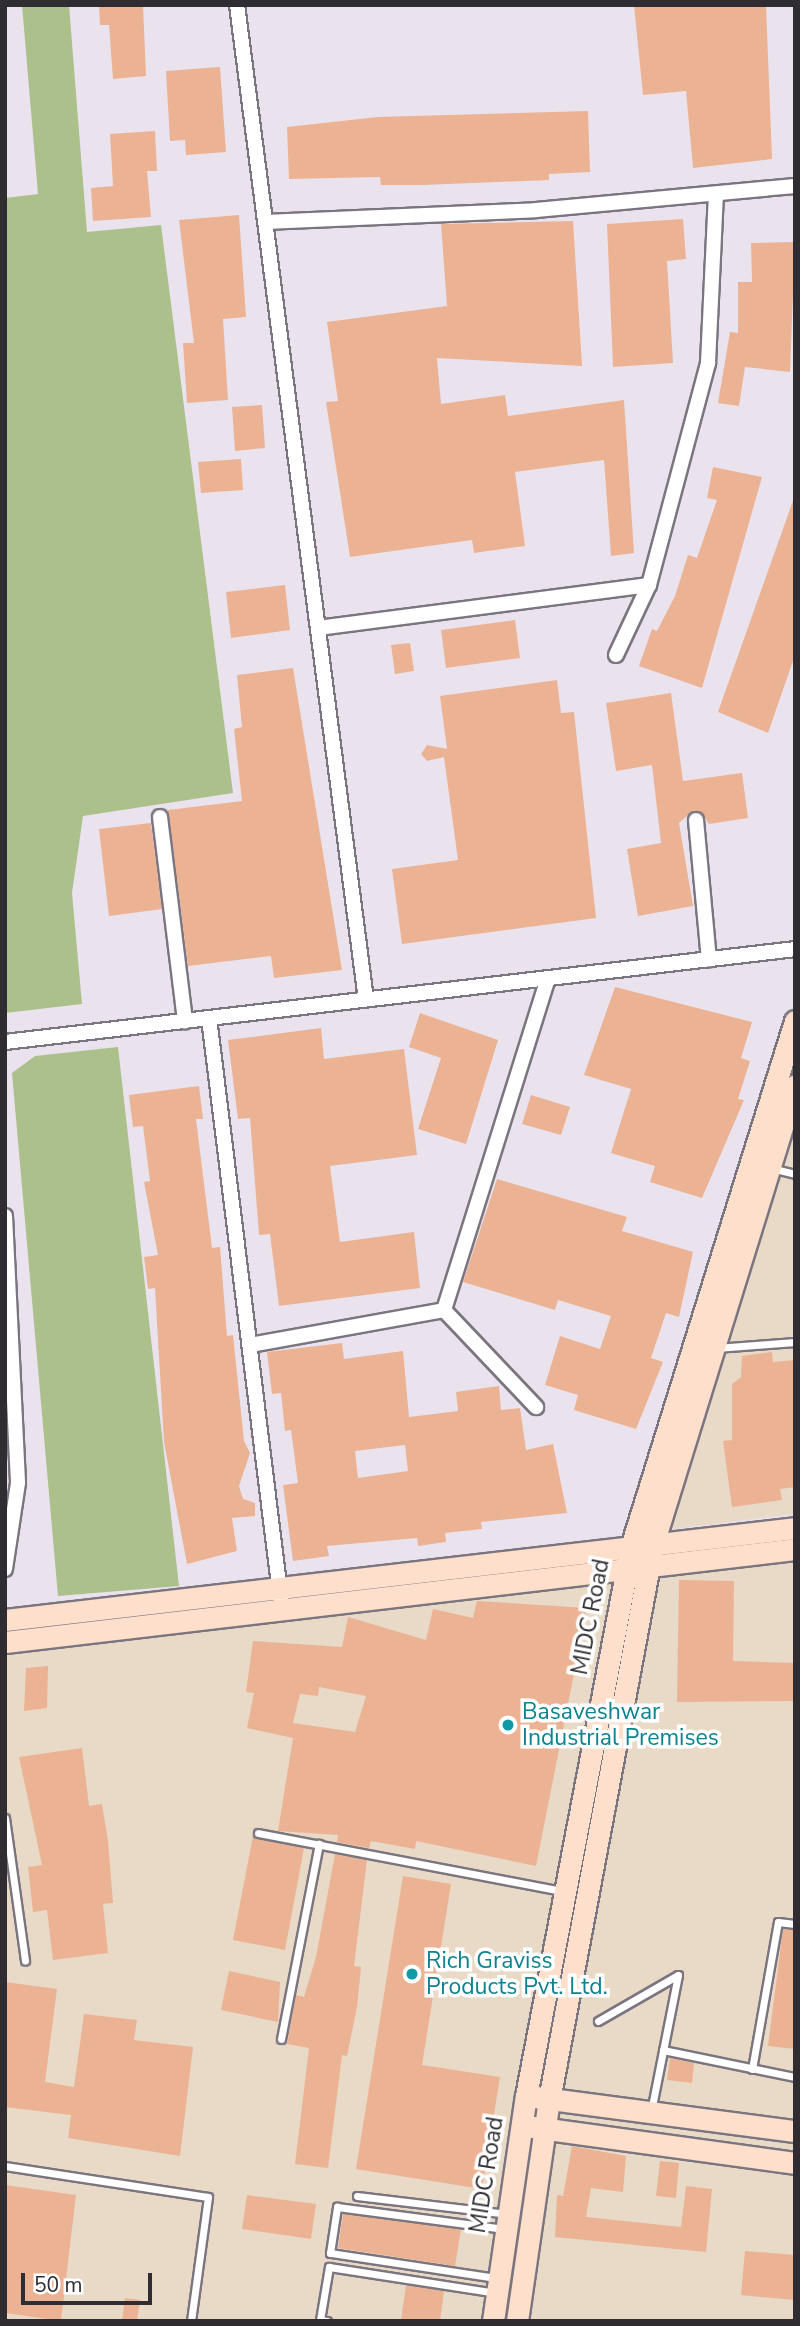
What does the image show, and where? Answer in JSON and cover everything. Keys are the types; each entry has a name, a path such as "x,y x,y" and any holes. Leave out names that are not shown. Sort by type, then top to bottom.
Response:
{"main road":[{"name":"MIDC Road","path":"517,2321 549,2100 617,1679 626,1569 795,1021"},
{"name":"MIDC Road","path":"493,2321 521,2125 563,1891 653,1544 716,1348 795,1086"},
{"path":"5,1642 631,1547 795,1528"},
{"path":"5,1620 626,1569 795,1549"},
{"path":"526,2096 795,2132"},
{"path":"521,2125 795,2163"}],"street":[{"path":"237,5 366,999"},
{"path":"265,222 536,210 795,186"},
{"path":"616,655 649,585 708,363 716,194"},
{"path":"318,628 649,585"},
{"path":"160,817 185,1021"},
{"path":"696,820 709,959"},
{"path":"5,1042 795,949"},
{"path":"444,1310 548,978"},
{"path":"209,1018 281,1599"},
{"path":"5,1216 11,1450 5,1569"},
{"path":"250,1345 444,1310"},
{"path":"444,1310 536,1407"}],"lane":[{"path":"770,1168 795,1174"},
{"path":"716,1348 795,1342"},
{"path":"5,1818 25,1961"},
{"path":"258,1833 584,1896"},
{"path":"281,2039 319,1844"},
{"path":"752,2069 778,1922 795,1924"},
{"path":"598,2021 678,1975 651,2112"},
{"path":"663,2050 795,2077"},
{"path":"5,2166 208,2197 191,2321"},
{"path":"357,2196 507,2221"},
{"path":"498,2286 330,2253 337,2207 507,2221"},
{"path":"327,2321 320,2320 329,2267 498,2286"}],"shaded area":[{"path":"795,1122 795,1514 666,1530"},
{"path":"795,1559 795,2321 5,2321 5,1637 607,1584"}],"green space":[{"path":"22,5 69,5 87,232 161,225 233,793 83,816 72,893 82,1004 5,1013 5,198 38,194"},
{"path":"118,1047 179,1586 58,1596 12,1073 35,1056"}],"building":[{"path":"99,5 143,5 146,76 113,79 109,25 100,25"},
{"path":"634,5 766,5 772,159 693,168 686,91 643,95"},
{"path":"220,67 226,152 186,155 185,140 170,141 166,71"},
{"path":"588,111 590,172 549,174 549,180 423,185 381,185 380,177 289,179 287,127 378,117"},
{"path":"155,131 157,171 147,171 151,217 93,221 91,188 113,186 110,134"},
{"path":"239,215 246,317 223,319 228,400 187,403 183,343 194,343 179,220"},
{"path":"683,219 686,259 667,261 673,363 613,367 607,224"},
{"path":"573,221 582,366 437,358 441,404 505,395 508,416 624,400 634,553 611,556 604,460 515,472 525,546 474,553 472,540 350,557 326,402 338,401 327,322 447,306 441,224"},
{"path":"795,242 790,372 745,367 739,406 718,403 730,332 738,333 738,282 752,282 751,243"},
{"path":"262,405 265,448 235,451 232,407"},
{"path":"241,459 243,490 201,493 198,462"},
{"path":"713,467 762,477 702,688 639,666 652,629 657,631 675,596 688,555 697,558 717,500 707,498"},
{"path":"795,495 795,655 768,733 718,712"},
{"path":"285,585 290,630 231,638 226,592"},
{"path":"515,620 520,658 446,668 441,630"},
{"path":"410,643 414,671 395,674 391,645"},
{"path":"293,668 342,970 274,978 271,956 188,966 168,810 242,801 234,729 242,727 237,675"},
{"path":"557,680 561,713 574,712 596,918 402,944 392,869 458,860 444,757 427,761 421,754 427,745 447,749 440,696"},
{"path":"671,693 683,781 742,773 748,818 709,824 701,812 690,813 679,823 693,906 638,916 627,849 661,843 652,765 616,771 606,703"},
{"path":"151,823 162,909 109,916 99,829"},
{"path":"615,987 752,1022 741,1058 750,1061 738,1099 744,1100 702,1198 650,1182 655,1166 611,1153 631,1089 584,1075"},
{"path":"420,1013 498,1040 466,1144 418,1129 441,1058 409,1047"},
{"path":"321,1028 324,1059 404,1049 417,1155 330,1166 340,1242 414,1232 420,1288 279,1306 270,1234 259,1235 250,1118 238,1119 228,1040"},
{"path":"199,1086 203,1119 196,1119 212,1248 220,1247 227,1336 233,1335 244,1441 250,1453 239,1486 243,1499 255,1503 255,1516 232,1518 237,1551 187,1564 164,1442 155,1288 148,1289 144,1257 158,1255 144,1182 150,1181 143,1126 133,1127 129,1095"},
{"path":"531,1095 570,1107 561,1135 522,1124"},
{"path":"497,1179 627,1217 622,1231 693,1252 679,1317 666,1313 651,1358 663,1362 636,1429 574,1410 578,1395 545,1385 560,1336 600,1349 611,1316 558,1300 555,1310 463,1282"},
{"path":"342,1343 344,1359 403,1351 409,1417 458,1411 456,1392 499,1386 501,1410 520,1408 526,1450 553,1444 567,1513 481,1522 482,1529 445,1533 446,1542 418,1546 417,1538 327,1546 329,1556 293,1561 283,1485 298,1483 291,1430 285,1431 281,1393 272,1394 267,1352","holes":["405,1445 408,1471 358,1478 355,1451"]},
{"path":"772,1352 773,1362 795,1360 795,1487 780,1489 782,1500 732,1507 723,1441 732,1440 732,1384 741,1377 742,1356"},
{"path":"679,1580 734,1581 733,1661 795,1663 795,1701 677,1702"},
{"path":"477,1601 587,1608 536,1866 416,1841 415,1849 371,1841 369,1848 337,1842 338,1835 278,1831 293,1738 247,1728 254,1693 246,1692 253,1641 342,1647 348,1617 426,1640 433,1609 473,1618","holes":["319,1687 366,1696 355,1732 293,1723 300,1694 318,1696"]},
{"path":"48,1666 47,1708 24,1711 26,1668"},
{"path":"82,1748 89,1806 102,1804 108,1841 113,1903 103,1904 108,1953 53,1960 47,1910 33,1912 28,1867 42,1865 19,1757"},
{"path":"253,1836 304,1848 285,1950 233,1940"},
{"path":"335,1854 367,1860 354,1966 361,1967 357,2007 347,2056 342,2055 328,2168 295,2164 309,2048 287,2044 296,1995 304,1997 316,1957"},
{"name":"Rich Graviss Products Pvt. Ltd.","path":"403,1876 451,1884 422,2065 500,2077 482,2189 356,2169"},
{"path":"783,1929 795,1930 795,2049 768,2046"},
{"path":"229,1971 280,1982 278,2022 221,2010"},
{"path":"5,1982 57,1989 45,2082 74,2087 84,2014 137,2020 134,2040 193,2047 180,2156 68,2138 71,2115 5,2107"},
{"path":"670,2058 694,2063 692,2083 667,2080"},
{"path":"572,2146 626,2156 623,2192 591,2188 586,2217 681,2227 686,2186 712,2189 706,2252 555,2237 557,2195 563,2196"},
{"path":"660,2161 679,2163 676,2198 656,2196"},
{"path":"5,2185 76,2195 61,2321 5,2313"},
{"path":"247,2195 316,2204 311,2239 242,2229"},
{"path":"343,2214 461,2229 455,2266 338,2248"},
{"path":"745,2251 795,2255 795,2300 741,2295"},
{"path":"406,2285 444,2291 440,2321 401,2320"},
{"path":"125,2298 140,2300 137,2321 122,2321"}],"place":[{"name":"Basaveshwar Industrial Premises","path":"508,1725"},
{"name":"Rich Graviss Products Pvt. Ltd.","path":"412,1974"}]}
